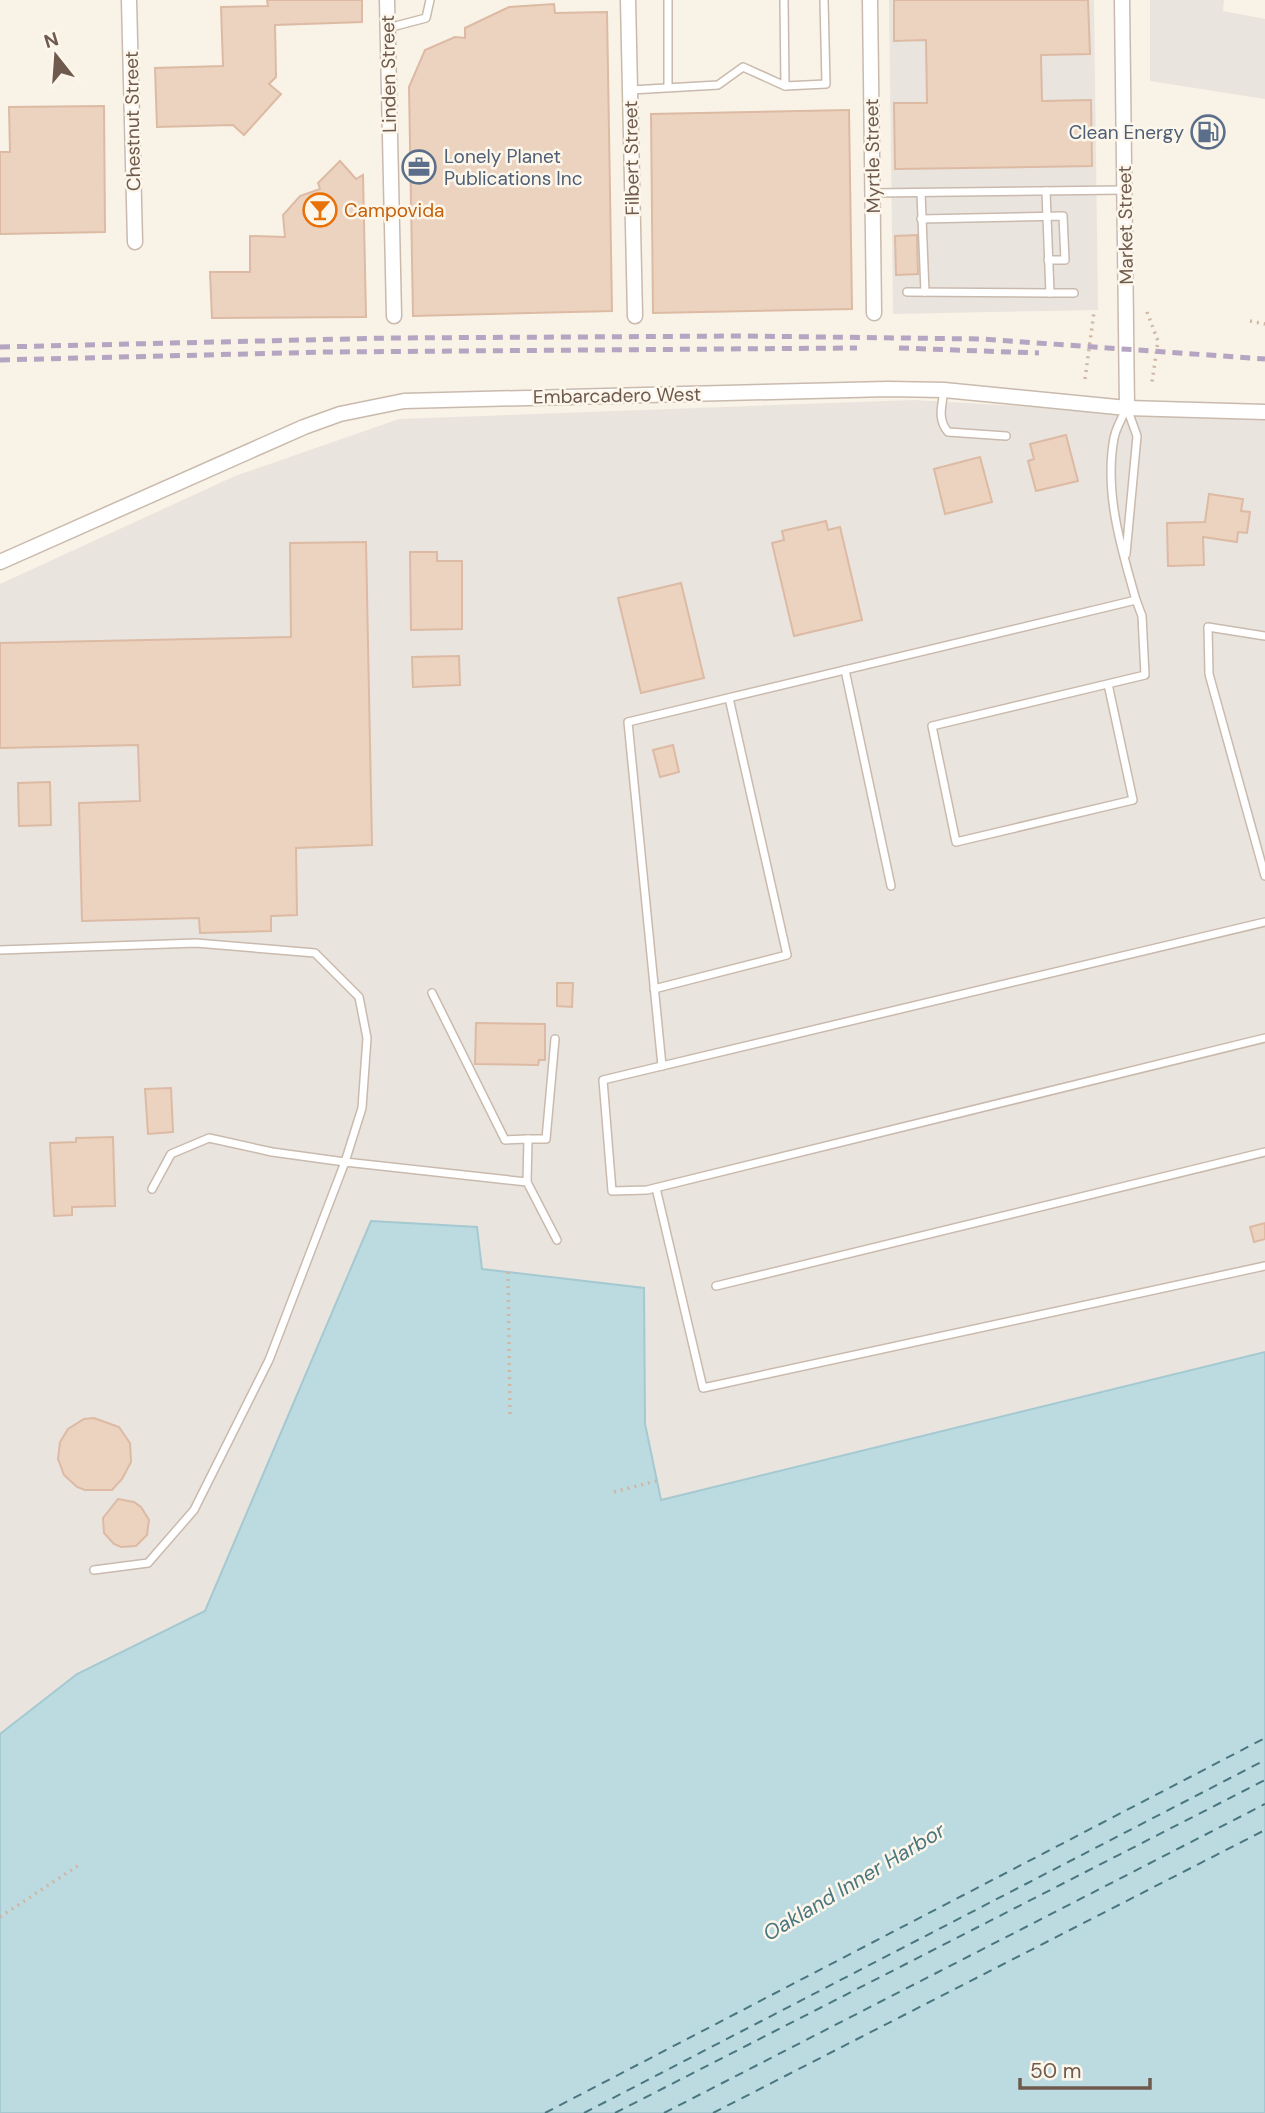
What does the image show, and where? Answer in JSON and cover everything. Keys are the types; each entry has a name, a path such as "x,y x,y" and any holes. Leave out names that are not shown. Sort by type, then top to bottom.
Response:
{"street":[{"name":"Chestnut Street","path":"130,0 135,242"},
{"name":"Linden Street","path":"387,0 394,316"},
{"name":"Filbert Street","path":"628,0 635,316"},
{"name":"Myrtle Street","path":"870,0 874,313"},
{"name":"Market Street","path":"1122,0 1127,408"},
{"name":"Embarcadero West","path":"0,562 304,427 372,406 438,399 944,390 1127,408 1265,412"}],"lane":[{"path":"387,28 426,18 430,0"},
{"path":"668,0 668,87"},
{"path":"784,0 785,86"},
{"path":"630,90 718,85 743,67 785,86 826,84 824,0"},
{"path":"873,193 1125,190"},
{"path":"1046,191 1050,293"},
{"path":"921,192 925,292"},
{"path":"921,219 1063,216 1065,260 1048,260"},
{"path":"908,292 1074,293"},
{"path":"944,390 940,417 948,432 1006,436"},
{"path":"1108,684 1133,800 956,842 932,726 1145,675 1142,617 1125,561 1111,491 1114,436 1127,408"},
{"path":"1125,561 1137,436 1127,408"},
{"path":"662,1066 628,722 1136,600"},
{"path":"1265,636 1208,627 1209,674 1265,876"},
{"path":"845,670 891,886"},
{"path":"654,989 787,955 729,698"},
{"path":"1265,922 603,1080 612,1191 656,1188 1265,1038"},
{"path":"0,950 196,943 315,953 359,997 367,1038 362,1108 345,1162 269,1360 194,1510 148,1563 94,1570"},
{"path":"432,993 505,1140 546,1139 555,1039"},
{"path":"152,1189 171,1154 209,1138 272,1152 527,1182"},
{"path":"528,1139 527,1182 557,1240"},
{"path":"716,1286 1265,1152"},
{"path":"656,1188 703,1388 1265,1266"}],"path":[{"path":"1085,379 1094,312"},
{"path":"1147,312 1158,341 1152,382"},
{"path":"1250,321 1265,324"},
{"path":"508,1272 510,1415"},
{"path":"614,1492 656,1481"},
{"path":"0,1917 82,1863"}],"shaded area":[{"path":"889,0 1094,0 1098,310 893,314"},
{"path":"1150,0 1224,0 1223,11 1265,19 1265,99 1150,81"},
{"path":"914,400 1265,420 1265,1352 661,1500 645,1424 644,1288 481,1269 371,1221 205,1611 77,1674 0,1734 0,584 235,476 399,419"}],"water":[{"name":"Oakland Inner Harbor","path":"371,1221 477,1227 482,1269 644,1288 645,1424 661,1500 1265,1352 1265,2113 0,2113 0,1734 77,1674 205,1611"}],"building":[{"path":"267,0 362,0 362,22 275,25 276,77 269,84 281,94 244,135 233,125 157,127 155,68 223,66 221,7 268,6"},
{"path":"894,0 1088,0 1090,54 1041,55 1042,101 1091,100 1092,166 895,169 894,103 927,103 926,40 894,41"},
{"path":"554,4 555,13 607,12 612,311 413,316 409,87 425,50 455,37 465,38 465,28 509,7"},
{"path":"104,106 105,232 0,234 0,152 10,152 9,107"},
{"path":"849,110 852,309 653,313 651,114"},
{"path":"340,161 356,179 363,175 366,317 212,318 210,272 250,272 250,236 285,237 283,215 300,196 320,189 318,183"},
{"path":"917,235 918,274 896,275 895,236"},
{"path":"1066,435 1078,481 1036,491 1028,461 1034,459 1030,444"},
{"path":"980,457 992,502 945,514 934,469"},
{"path":"1209,494 1243,499 1241,511 1250,512 1247,533 1238,532 1237,542 1203,537 1204,565 1168,566 1167,523 1205,522"},
{"path":"826,521 828,530 840,527 862,620 794,636 772,543 784,540 782,531"},
{"path":"366,542 372,845 296,848 297,915 271,916 271,931 200,933 199,918 82,921 79,803 140,801 138,745 0,748 0,643 291,637 290,543"},
{"path":"410,552 437,552 437,561 462,561 462,629 411,630"},
{"path":"681,583 704,678 641,693 618,598"},
{"path":"459,656 460,685 413,687 412,657"},
{"path":"673,745 679,772 660,777 653,750"},
{"path":"50,782 51,825 19,826 18,783"},
{"path":"557,983 573,983 572,1007 557,1006"},
{"path":"476,1023 545,1024 545,1060 539,1060 538,1065 475,1064"},
{"path":"171,1088 173,1132 148,1134 145,1089"},
{"path":"113,1137 115,1206 72,1207 72,1215 54,1216 50,1143 76,1142 76,1138"},
{"path":"1265,1223 1265,1239 1254,1242 1250,1227"},
{"path":"94,1418 119,1427 130,1443 131,1462 112,1490 85,1490 77,1487 64,1475 58,1459 60,1442 68,1429 84,1419"},
{"path":"118,1499 134,1502 141,1507 149,1520 147,1535 136,1546 121,1547 114,1544 104,1533 103,1518"}],"ferry route":[{"path":"545,2113 1265,1738"},
{"path":"584,2113 1265,1760"},
{"path":"615,2113 1265,1780"},
{"path":"664,2113 1265,1804"},
{"path":"713,2113 1265,1830"}],"railway":[{"path":"0,347 390,338 744,336 981,339 1265,359"},
{"path":"0,360 326,352 857,348"},
{"path":"899,348 1039,353"}],"place":[{"name":"Clean Energy","path":"1208,132"},
{"name":"Lonely Planet Publications Inc","path":"419,167"},
{"name":"Campovida","path":"320,210"}]}
